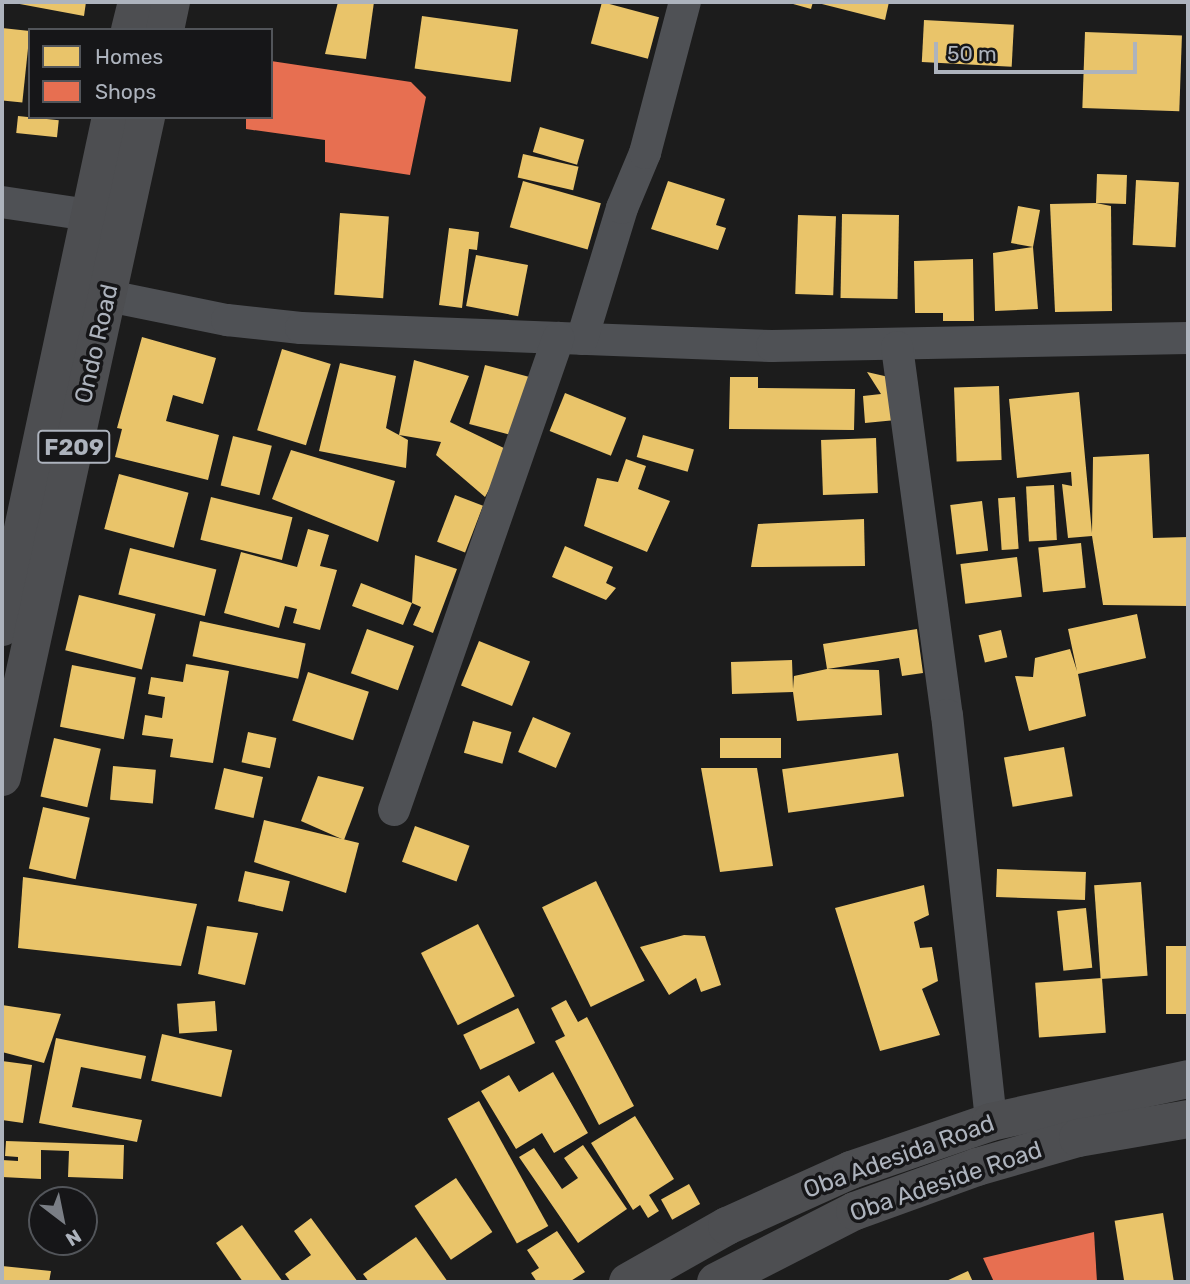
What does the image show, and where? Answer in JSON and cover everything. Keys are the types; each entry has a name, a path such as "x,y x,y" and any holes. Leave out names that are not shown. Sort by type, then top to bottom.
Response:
{"main road":[{"path":"131,28 137,2"},
{"path":"165,28 171,2"},
{"name":"Ondo Road","path":"2,776 91,293 89,215 111,119"},
{"name":"Ondo Road","path":"2,627 91,293 145,119"},
{"name":"Oba Adesida Road","path":"628,1282 727,1226 851,1170 990,1122 1188,1079"},
{"name":"Oba Adeside Road","path":"716,1282 855,1211 977,1167 1078,1138 1188,1119"}],"street":[{"path":"394,810 570,339 645,153 685,2"},
{"path":"2,202 89,215"},
{"path":"91,293 227,320 301,328 570,339 897,347 1188,338"},
{"path":"897,347 947,715 990,1122"}],"building: Homes":[{"path":"9,2 86,2 84,16"},
{"path":"338,2 374,2 366,59 325,54"},
{"path":"602,2 659,17 648,59 591,44"},
{"path":"786,2 813,2 811,9"},
{"path":"814,2 889,2 885,20"},
{"path":"422,16 518,29 511,82 415,68"},
{"path":"924,20 1014,25 1012,67 922,62"},
{"path":"2,28 28,31 22,103 2,100"},
{"path":"1085,32 1182,35 1179,111 1082,108"},
{"path":"18,116 59,120 57,137 16,133"},
{"path":"540,127 584,140 577,165 533,152"},
{"path":"523,154 579,167 573,190 518,177"},
{"path":"1097,174 1127,175 1126,204 1096,203"},
{"path":"1136,180 1179,182 1176,247 1133,245"},
{"path":"523,181 601,203 588,249 510,227"},
{"path":"668,181 725,199 716,225 726,228 718,250 651,229"},
{"path":"1096,203 1111,206 1112,311 1055,312 1050,204"},
{"path":"1018,206 1040,210 1033,247 1011,243"},
{"path":"340,213 389,216 383,298 334,295"},
{"path":"842,214 899,215 898,299 841,298"},
{"path":"798,215 836,216 833,295 795,294"},
{"path":"449,228 479,232 477,250 469,249 462,308 439,305"},
{"path":"1033,247 1038,309 995,311 993,253"},
{"path":"476,255 528,265 518,316 466,306"},
{"path":"973,259 974,321 943,321 943,313 915,313 914,261"},
{"path":"142,337 216,358 203,404 173,395 166,421 219,435 208,480 115,457 122,429 117,428"},
{"path":"282,349 331,364 306,445 257,430"},
{"path":"414,360 469,376 450,422 510,451 485,497 436,455 441,442 399,435"},
{"path":"340,363 396,376 386,428 408,440 406,468 319,451"},
{"path":"485,365 531,377 516,436 469,424"},
{"path":"867,372 893,378 896,420 865,423 863,396 881,394"},
{"path":"730,377 758,377 758,388 855,389 854,430 729,429"},
{"path":"999,386 1002,460 957,462 954,388"},
{"path":"1079,392 1092,533 1093,457 1149,454 1153,538 1188,537 1188,606 1103,605 1092,536 1068,538 1062,484 1072,486 1071,472 1017,478 1009,399"},
{"path":"565,393 626,418 611,456 550,431"},
{"path":"643,435 694,450 688,472 637,457"},
{"path":"233,436 272,446 259,495 221,485"},
{"path":"876,438 878,493 823,495 821,440"},
{"path":"291,450 395,481 378,542 272,499"},
{"path":"626,459 646,466 638,489 670,501 647,552 584,526 597,478 618,482"},
{"path":"119,474 189,493 174,548 104,529"},
{"path":"1054,485 1057,540 1029,541 1026,486"},
{"path":"455,495 483,506 465,552 437,542"},
{"path":"211,497 293,517 282,560 200,540"},
{"path":"1015,497 1019,549 1002,550 998,498"},
{"path":"982,501 988,551 956,555 950,505"},
{"path":"864,519 865,566 751,567 758,524"},
{"path":"308,529 329,535 320,566 337,570 320,630 293,623 297,609 285,606 279,628 224,613 241,552 297,567"},
{"path":"1081,543 1086,588 1043,592 1038,547"},
{"path":"565,546 613,567 606,583 616,588 606,600 552,577"},
{"path":"130,548 216,570 205,616 118,595"},
{"path":"415,555 457,569 433,633 413,625 421,607 412,603"},
{"path":"1017,557 1022,597 965,604 960,564"},
{"path":"361,583 412,603 403,625 352,606"},
{"path":"79,595 156,614 142,669 65,650"},
{"path":"1137,614 1146,658 1078,674 1086,716 1029,731 1015,676 1033,677 1035,658 1070,649 1077,671 1068,629"},
{"path":"200,621 306,643 298,679 193,656"},
{"path":"367,629 414,646 398,690 351,673"},
{"path":"917,629 923,673 902,676 899,658 827,669 823,644"},
{"path":"1001,630 1007,657 985,662 979,635"},
{"path":"479,641 530,662 512,706 461,686"},
{"path":"792,660 793,689 794,676 827,669 879,670 882,715 797,721 793,692 732,694 731,662"},
{"path":"186,664 229,671 213,763 170,757 173,739 142,735 145,715 162,718 165,697 148,694 151,677 183,682"},
{"path":"72,665 136,677 124,739 60,727"},
{"path":"308,672 369,692 353,740 292,721"},
{"path":"533,717 571,733 556,768 518,752"},
{"path":"473,721 511,732 502,764 464,753"},
{"path":"248,732 276,738 270,768 242,762"},
{"path":"54,738 101,749 87,807 41,796"},
{"path":"720,738 781,738 781,758 720,758"},
{"path":"1064,747 1073,796 1013,807 1004,758"},
{"path":"898,753 904,797 788,813 782,769"},
{"path":"113,766 156,770 153,804 110,800"},
{"path":"224,768 263,777 254,818 215,809"},
{"path":"701,768 757,768 773,866 720,872"},
{"path":"318,776 364,787 344,840 301,821"},
{"path":"43,807 90,818 76,879 29,868"},
{"path":"264,820 359,843 346,893 254,862"},
{"path":"415,826 470,846 457,882 402,862"},
{"path":"997,869 1086,872 1085,900 996,897"},
{"path":"245,871 290,881 283,912 238,901"},
{"path":"23,877 197,904 181,966 18,948"},
{"path":"596,881 645,981 591,1007 542,907"},
{"path":"1141,882 1148,976 1101,979 1094,885"},
{"path":"924,885 929,915 914,922 920,948 932,947 938,981 922,989 940,1035 880,1051 835,908"},
{"path":"1086,908 1092,968 1063,971 1057,911"},
{"path":"478,924 515,996 458,1025 421,953"},
{"path":"207,926 258,933 245,985 198,974"},
{"path":"684,935 705,936 721,985 701,992 696,978 669,995 640,947"},
{"path":"1166,946 1188,946 1188,1014 1166,1014"},
{"path":"1102,978 1106,1033 1039,1038 1035,983"},
{"path":"566,1000 578,1022 587,1017 634,1106 599,1125 555,1041 565,1036 551,1008"},
{"path":"215,1001 217,1031 179,1034 177,1004"},
{"path":"2,1005 61,1014 44,1063 2,1052"},
{"path":"518,1008 535,1043 480,1070 463,1035"},
{"path":"162,1034 232,1050 221,1097 151,1081"},
{"path":"56,1038 146,1056 141,1079 81,1067 72,1107 142,1120 137,1142 39,1123"},
{"path":"2,1061 32,1065 23,1123 2,1120"},
{"path":"553,1072 588,1133 554,1153 542,1133 516,1149 481,1091 509,1075 519,1092"},
{"path":"479,1101 548,1226 517,1244 448,1118"},
{"path":"635,1116 674,1179 649,1195 659,1211 648,1218 640,1205 633,1210 591,1143"},
{"path":"6,1141 124,1145 123,1179 68,1177 69,1151 41,1150 41,1179 2,1177 2,1160 18,1161 18,1157 5,1156"},
{"path":"583,1145 627,1209 578,1243 519,1157 534,1148 562,1189 578,1178 564,1158"},
{"path":"456,1178 492,1232 451,1260 415,1206"},
{"path":"689,1184 700,1204 672,1220 661,1200"},
{"path":"1163,1213 1174,1282 1124,1282 1115,1221"},
{"path":"311,1218 358,1282 291,1282 285,1274 311,1255 294,1231"},
{"path":"242,1225 283,1282 243,1282 216,1243"},
{"path":"557,1231 585,1272 569,1282 537,1282 531,1273 539,1268 527,1250"},
{"path":"416,1237 448,1282 369,1282 363,1274"},
{"path":"2,1266 51,1271 49,1282 2,1282"},
{"path":"968,1271 973,1282 944,1282"}],"building: Shops":[{"path":"273,61 411,82 426,97 410,175 325,162 325,140 246,129 246,119 273,119"},
{"path":"1094,1232 1097,1282 994,1282 983,1258"}]}
